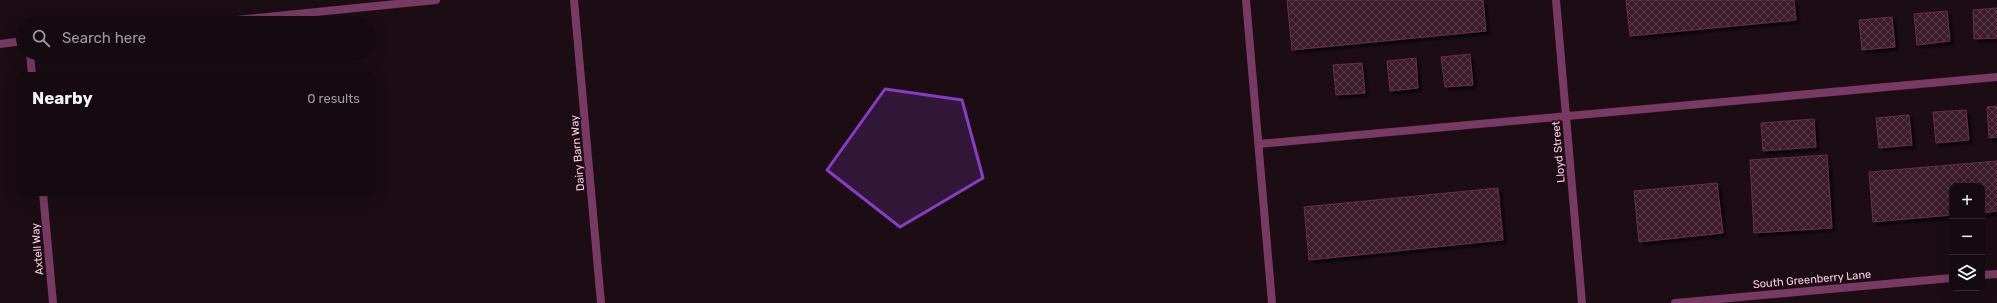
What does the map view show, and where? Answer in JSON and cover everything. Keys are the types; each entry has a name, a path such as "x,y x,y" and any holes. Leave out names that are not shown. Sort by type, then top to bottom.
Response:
{"street":[{"path":"272,16 410,1 436,0"},
{"name":"Dairy Barn Way","path":"574,0 602,303"},
{"path":"1246,0 1272,303"},
{"name":"Lloyd Street","path":"1556,0 1582,303"},
{"path":"0,44 16,42"},
{"path":"31,60 32,72"},
{"path":"1259,144 1566,117 1997,76"},
{"name":"Axtell Way","path":"43,196 53,303"},
{"path":"1985,275 1997,274"},
{"name":"South Greenberry Lane","path":"1675,303 1949,278"}],"highlighted area":[{"path":"885,89 962,100 983,178 900,227 827,170"}],"building":[{"path":"1287,0 1483,0 1486,31 1292,50"},
{"path":"1626,0 1794,0 1796,20 1630,36"},
{"path":"1997,8 1997,38 1974,39 1973,10"},
{"path":"1947,11 1950,41 1917,45 1914,14"},
{"path":"1892,17 1895,47 1862,50 1859,20"},
{"path":"1470,54 1473,85 1445,87 1441,57"},
{"path":"1416,58 1418,88 1390,91 1387,61"},
{"path":"1362,63 1365,93 1336,95 1333,65"},
{"path":"1997,106 1997,137 1989,138 1987,107"},
{"path":"1966,110 1969,140 1936,143 1933,112"},
{"path":"1909,115 1912,145 1879,148 1876,118"},
{"path":"1814,119 1816,147 1763,151 1761,123"},
{"path":"1827,155 1832,228 1754,233 1750,160"},
{"path":"1997,161 1997,211 1985,213 1985,183 1949,183 1949,215 1873,222 1869,172"},
{"path":"1717,183 1723,233 1639,242 1634,191"},
{"path":"1498,188 1503,240 1309,260 1304,207"}]}
